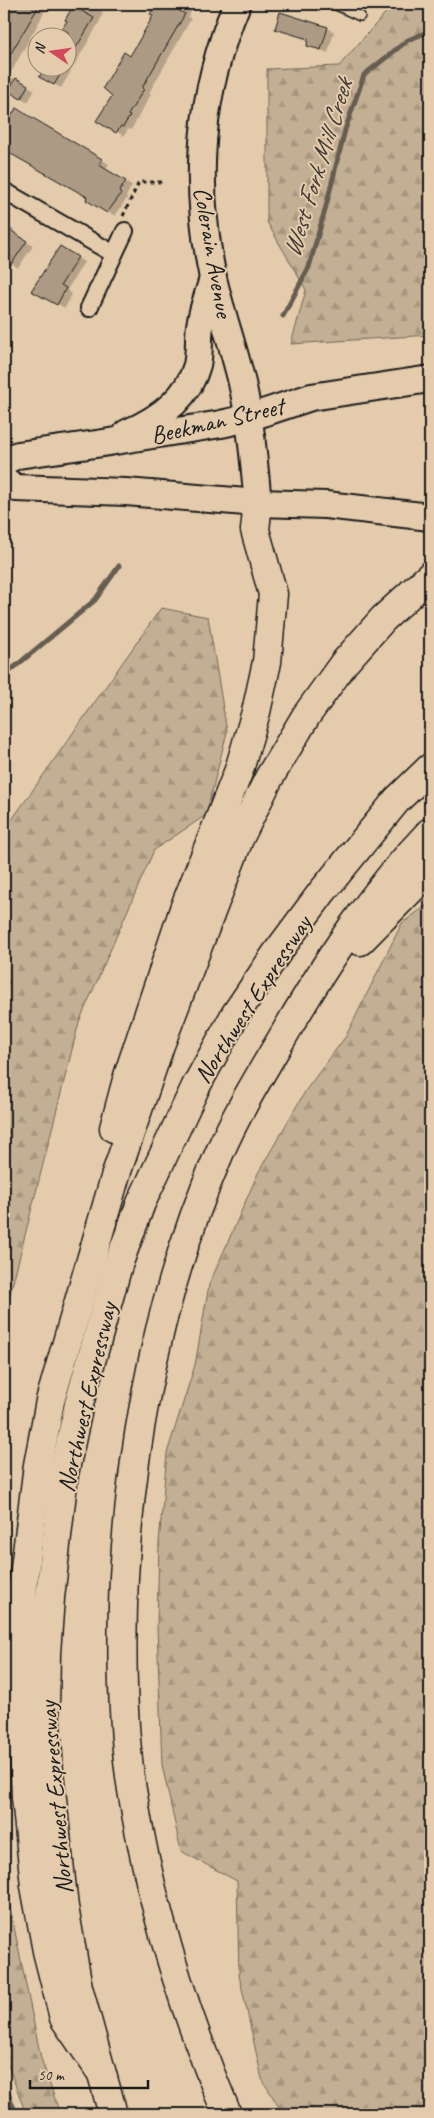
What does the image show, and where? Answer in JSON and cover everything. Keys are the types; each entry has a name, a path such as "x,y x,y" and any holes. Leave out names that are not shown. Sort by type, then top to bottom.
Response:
{"highway":[{"path":"91,1257 95,1213 128,1076 184,909 239,770 256,712 267,662 272,594 255,530 258,503"},
{"path":"101,2072 64,2018 47,1951 29,1839 21,1694 20,1636 23,1584 38,1465 50,1401 116,1174 176,1001 239,839 268,778 306,716 344,663 383,619 429,577"},
{"name":"Northwest Expressway","path":"113,2114 78,1987 64,1906 49,1772 46,1653 51,1588 64,1474 79,1404 118,1265 131,1229 164,1149 235,1015 276,954 322,892 397,800 430,768"},
{"name":"Northwest Expressway","path":"226,2114 188,2016 167,1950 147,1872 132,1787 124,1705 122,1614 127,1522 136,1450 154,1350 182,1253 220,1153 262,1072 320,973 358,916 430,832"},
{"path":"262,1072 317,1001 344,960 374,925 430,870"}],"main road":[{"name":"Colerain Avenue","path":"238,4 221,50 210,93 201,161 202,199 214,278 242,384 258,503"},
{"path":"103,444 141,427 163,413 179,398 197,366 200,349 200,326 214,278"},
{"name":"Beekman Street","path":"4,461 18,455 103,444 248,418 311,397 430,379"},
{"path":"4,480 16,488 126,492 258,503 326,505 430,517"}],"street":[{"path":"4,191 114,254"},
{"path":"89,308 114,254 123,224"}],"lane":[{"path":"334,4 360,16"}],"path":[{"path":"123,224 139,182 164,182"}],"green space":[{"path":"419,4 430,4 430,335 291,344 306,290 267,222 267,69 339,66 388,10"},
{"path":"161,608 208,617 227,732 206,815 154,850 79,1022 4,1318 4,831"},
{"path":"430,903 430,2114 283,2114 262,2079 239,1975 237,1881 181,1851 162,1765 157,1626 159,1543 167,1453 195,1365 209,1285 258,1173 306,1090 346,1036 402,923"},
{"path":"4,1878 41,2058 60,2114 26,2114 4,2054"}],"building":[{"path":"4,4 40,4 4,65"},
{"path":"156,4 168,4 185,14 142,88 144,89 128,115 130,116 123,127 121,126 116,133 96,121 112,96 103,88 124,52 130,56 153,16 150,14"},
{"path":"73,6 94,18 78,44 78,28 63,28 67,21 65,20"},
{"path":"280,12 328,27 321,50 307,46 308,39 275,29"},
{"path":"16,78 28,85 21,99 8,91"},
{"path":"41,78 58,78 54,85"},
{"path":"16,108 102,159 99,165 126,181 119,192 121,194 107,213 86,200 87,197 4,150 4,129"},
{"path":"4,226 27,241 4,275"},
{"path":"60,246 78,257 61,285 66,288 57,305 31,291"}],"waterway":[{"name":"West Fork Mill Creek","path":"283,316 309,267 345,130 364,75 408,40 430,31"},
{"name":"West Fork Mill Creek","path":"4,676 95,600 119,566"},
{"name":"West Fork Mill Creek","path":"4,2083 16,2114"}]}
